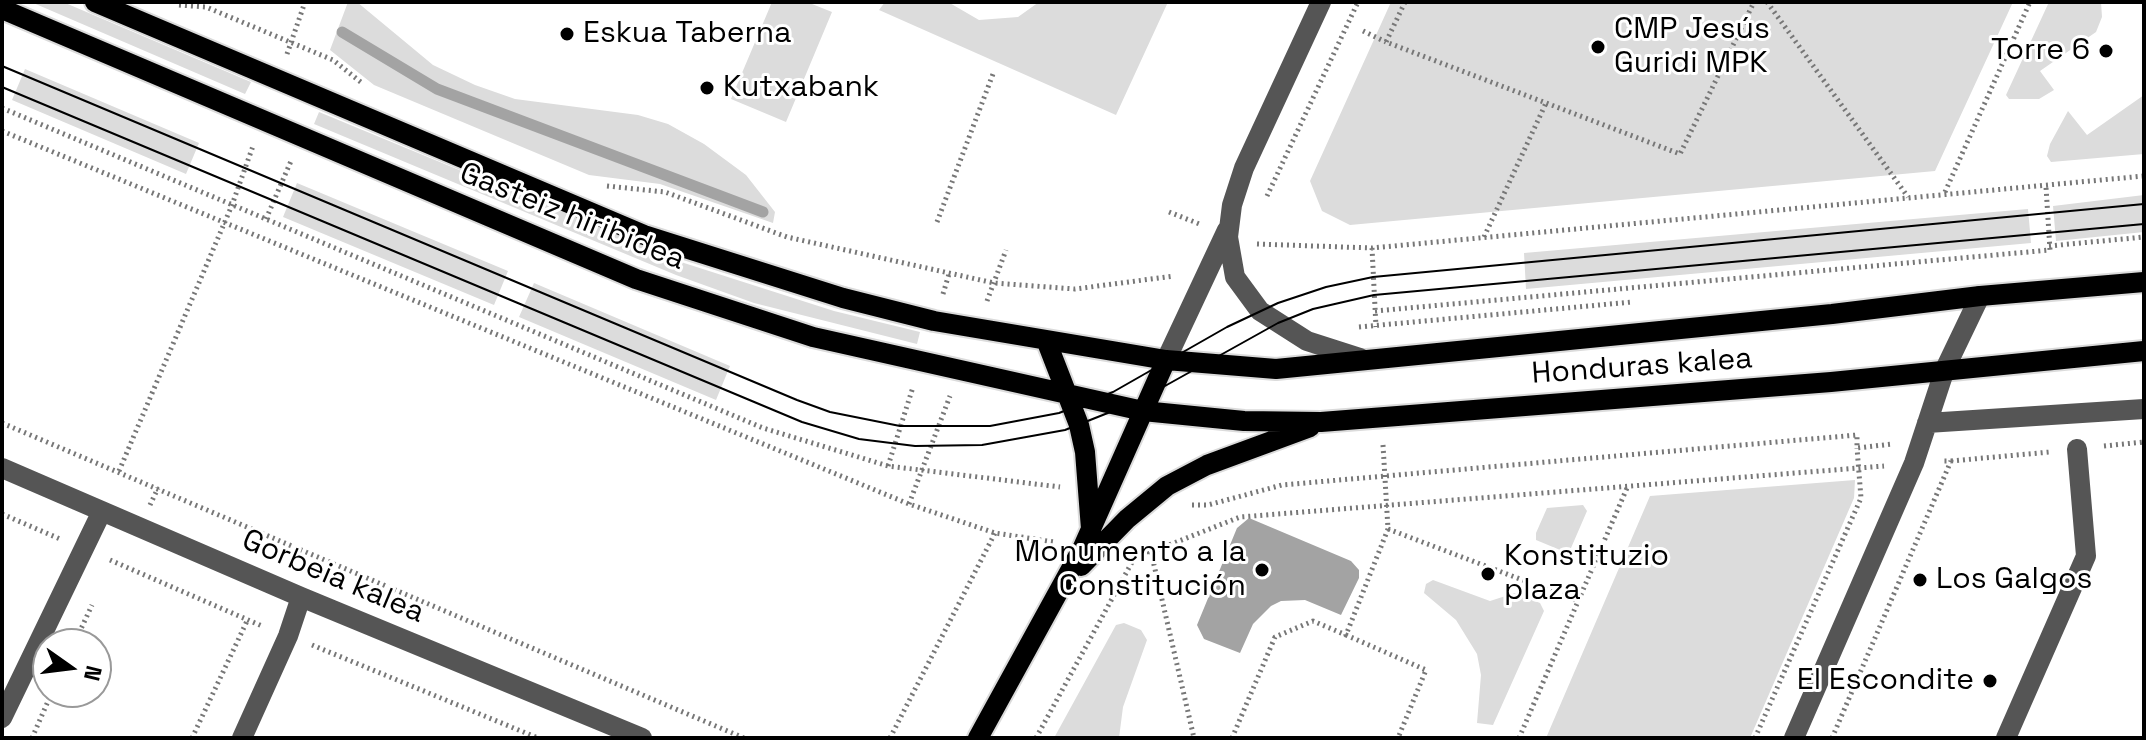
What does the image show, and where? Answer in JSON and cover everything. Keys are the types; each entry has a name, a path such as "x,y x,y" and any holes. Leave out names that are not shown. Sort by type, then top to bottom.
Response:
{"main road":[{"name":"Gasteiz hiribidea","path":"95,2 644,235 843,298 934,321 1166,360"},
{"name":"Gasteiz hiribidea","path":"2,9 636,279 813,337 1143,411"},
{"name":"Honduras kalea","path":"1166,360 1276,369 1369,357 2144,282"},
{"path":"1046,340 1068,393 1085,452 1090,541"},
{"name":"Honduras kalea","path":"1143,411 1244,421 1321,422 1831,382 2144,351"},
{"path":"978,738 1090,541 1166,360"},
{"path":"1090,541 1149,499 1207,465 1321,422"}],"street":[{"path":"1166,360 1226,234 1244,168 1321,2"},
{"path":"1226,234 1231,265 1240,287 1260,311 1307,341 1369,357"},
{"path":"1794,738 1914,463 1945,369 1980,296"},
{"path":"1923,432 2144,409"},
{"path":"2006,738 2086,556 2077,449"},
{"name":"Gorbeia kalea","path":"2,468 301,597 642,738"},
{"path":"2,718 102,511"},
{"path":"242,738 288,636 301,597"}],"path":[{"path":"1266,199 1358,2"},
{"path":"1386,42 1405,2"},
{"path":"1363,31 1680,154 1754,2"},
{"path":"1767,2 1908,197"},
{"path":"1945,192 2030,2"},
{"path":"173,5 206,7 333,60 370,88"},
{"path":"937,222 993,74"},
{"path":"1484,237 1546,103"},
{"path":"2,108 763,428 888,466 1087,490"},
{"path":"2,131 909,504 995,533 1090,541 1151,552 1240,517 1627,488 2144,442"},
{"path":"1169,212 1256,244 1372,248 1945,192 2046,187 2144,176"},
{"path":"602,186 665,192 787,237 994,283 1075,289 1207,270"},
{"path":"1375,311 2050,250 2046,187"},
{"path":"119,471 232,205"},
{"path":"1231,265 1257,263 1256,229"},
{"path":"2049,246 2144,237"},
{"path":"1369,357 1376,325 1372,248"},
{"path":"984,307 1006,250"},
{"path":"942,300 949,274"},
{"path":"1349,328 1642,301"},
{"path":"888,466 915,380"},
{"path":"909,504 954,388"},
{"path":"1346,635 1388,529 1381,417"},
{"path":"2,423 744,738"},
{"path":"1857,448 1923,432"},
{"path":"1149,499 1208,505 1282,485 1857,435 1861,498 1755,738"},
{"path":"1832,738 1951,461"},
{"path":"1519,738 1627,488"},
{"path":"1388,529 1578,601"},
{"path":"890,738 995,533"},
{"path":"1036,738 1137,551"},
{"path":"1151,552 1194,738"},
{"path":"192,738 247,621"},
{"path":"1232,738 1275,637 1313,621 1426,670 1398,738"},
{"path":"32,738 45,708"}],"shaded area":[{"path":"31,2 63,2 251,82 245,94"},
{"path":"348,2 357,2 433,65 475,85 515,99 638,115 668,124 704,144 746,175 775,212 773,223 660,184 589,175 374,85 330,50"},
{"path":"772,2 807,2 832,12 786,122 731,99"},
{"path":"885,2 948,2 979,20 1018,17 1039,2 1168,2 1116,115 879,10"},
{"path":"1391,2 2013,2 1935,171 1350,225 1322,211 1310,181"},
{"path":"2049,2 2101,2 2102,17 2096,32 2040,71 2054,90 2039,99 2009,99 2006,95"},
{"path":"25,69 199,143 186,174 12,100"},
{"path":"2144,95 2144,154 2051,162 2047,156 2050,144 2068,111 2087,135"},
{"path":"319,112 684,263 834,311 920,332 917,344 754,303 676,275 314,124"},
{"path":"297,183 508,271 494,305 283,217"},
{"path":"2144,195 2144,232 2056,241 2053,206"},
{"path":"2028,209 2031,243 1526,289 1524,253"},
{"path":"534,283 730,366 716,400 519,317"},
{"path":"1855,480 1854,498 1750,738 1546,738 1650,496"},
{"path":"1583,505 1587,511 1571,548 1565,552 1536,540 1547,508"},
{"path":"1249,518 1351,561 1359,570 1359,578 1341,615 1305,600 1281,601 1271,606 1253,624 1240,653 1204,639 1197,625 1237,528"},
{"path":"1433,580 1490,601 1515,593 1540,603 1544,611 1493,725 1477,723 1481,675 1477,654 1456,620 1424,593 1426,584"},
{"path":"1124,623 1141,630 1147,640 1123,707 1119,738 1054,738 1116,625"}],"waterway":[{"path":"342,32 437,89 763,212"}],"tram line":[{"path":"2,66 797,400 830,412 900,426 990,426 1059,413 1113,392 1227,327 1278,303 1326,287 1373,277 2144,204"},
{"path":"2,87 802,422 859,439 915,446 982,445 1065,430 1138,401 1278,323 1313,309 1374,295 2144,224"}],"place":[{"name":"Eskua Taberna","path":"567,34"},
{"name":"CMP Jesús Guridi MPK","path":"1598,47"},
{"name":"Torre 6","path":"2106,51"},
{"name":"Kutxabank","path":"707,88"},
{"name":"Monumento a la Constitución","path":"1262,570"},
{"name":"Konstituzio plaza","path":"1488,574"},
{"name":"Los Galgos","path":"1920,580"},
{"name":"El Escondite","path":"1990,681"}]}
